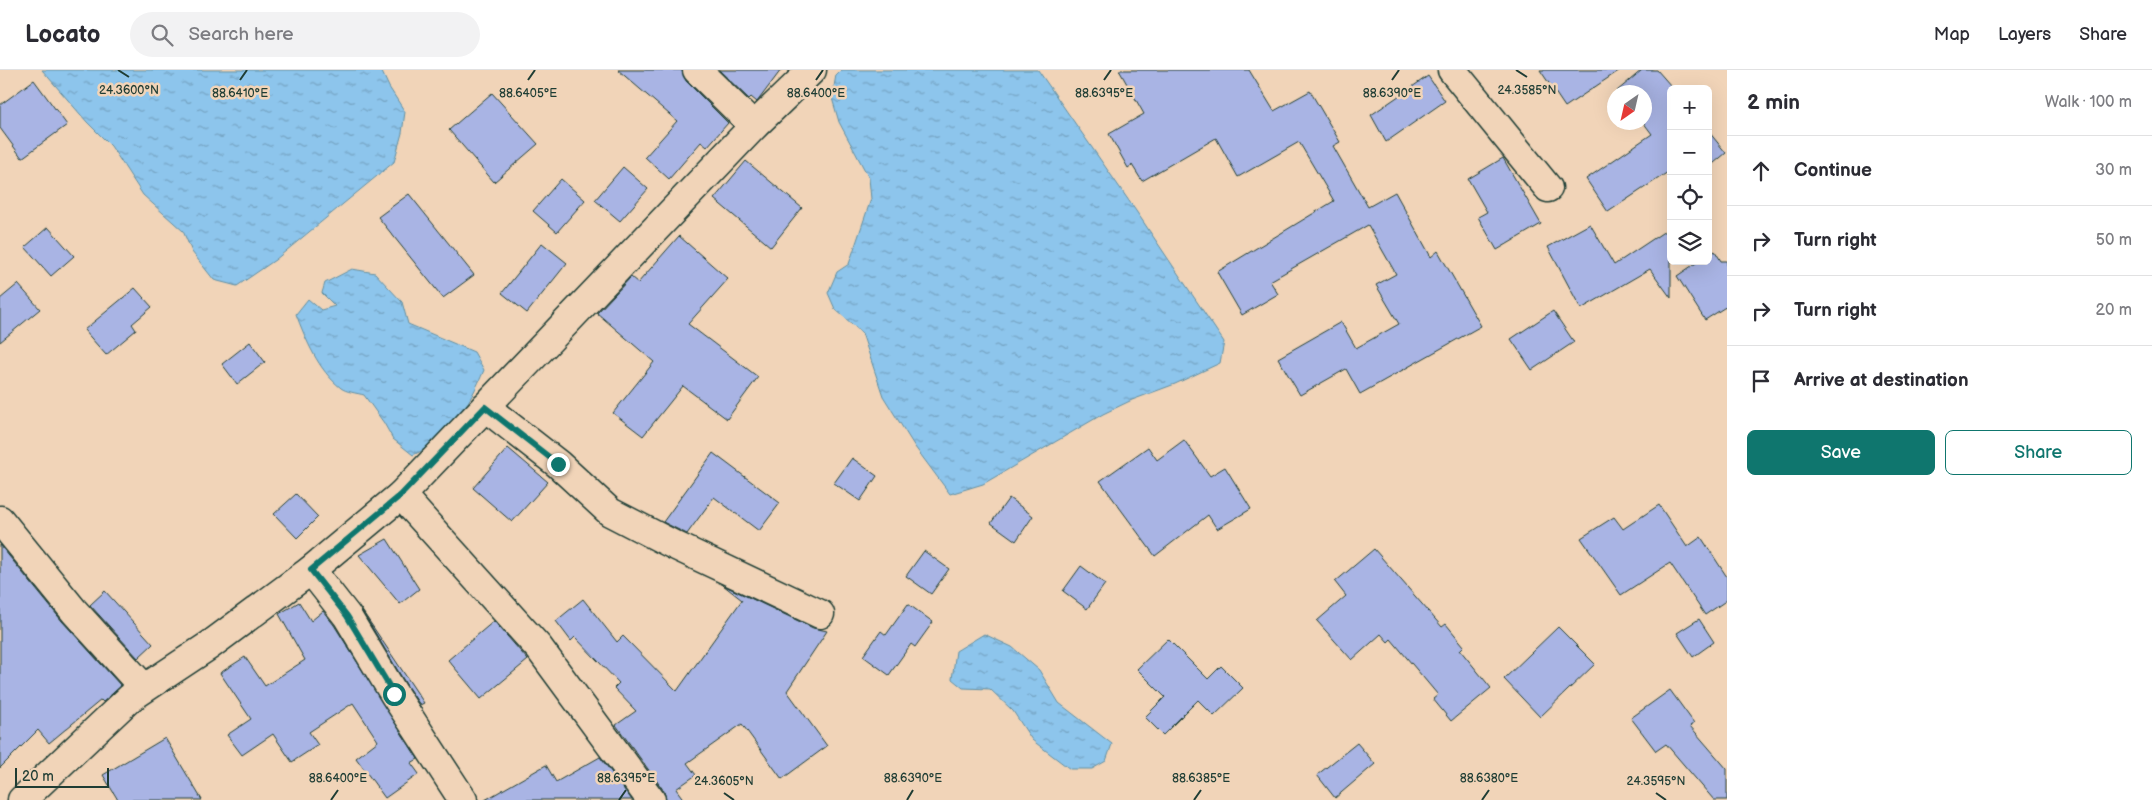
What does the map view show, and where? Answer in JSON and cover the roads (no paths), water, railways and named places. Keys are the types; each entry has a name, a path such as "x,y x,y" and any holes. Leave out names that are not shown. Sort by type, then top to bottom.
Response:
{"street":[{"path":"696,70 754,126"},
{"path":"27,798 130,698 210,645 311,570 401,495 754,126 812,70"},
{"path":"1452,70 1548,188"},
{"path":"485,407 558,464 610,512 674,545 820,614"},
{"path":"401,495 540,648 650,800"},
{"path":"0,520 74,611 144,688"},
{"path":"311,570 347,616 394,694 463,800"}],"water":[{"path":"42,70 381,70 405,112 402,133 394,162 275,260 237,286 214,280 192,252 183,231 143,195 111,146 87,122"},
{"path":"841,70 1038,70 1224,342 1220,363 1103,414 983,484 950,494 915,447 883,396 862,333 835,309 828,293 837,272 849,264 871,199 869,178 839,122 832,98 836,75"},
{"path":"352,269 375,273 402,302 408,324 474,352 484,370 472,396 456,420 437,440 413,455 393,439 364,395 343,389 333,381 319,364 296,314 308,299 321,310 335,306 322,293 325,283"},
{"path":"984,634 1012,647 1039,670 1059,703 1112,744 1106,761 1092,769 1070,769 1032,740 1013,711 990,689 963,688 952,679 956,651"}]}
